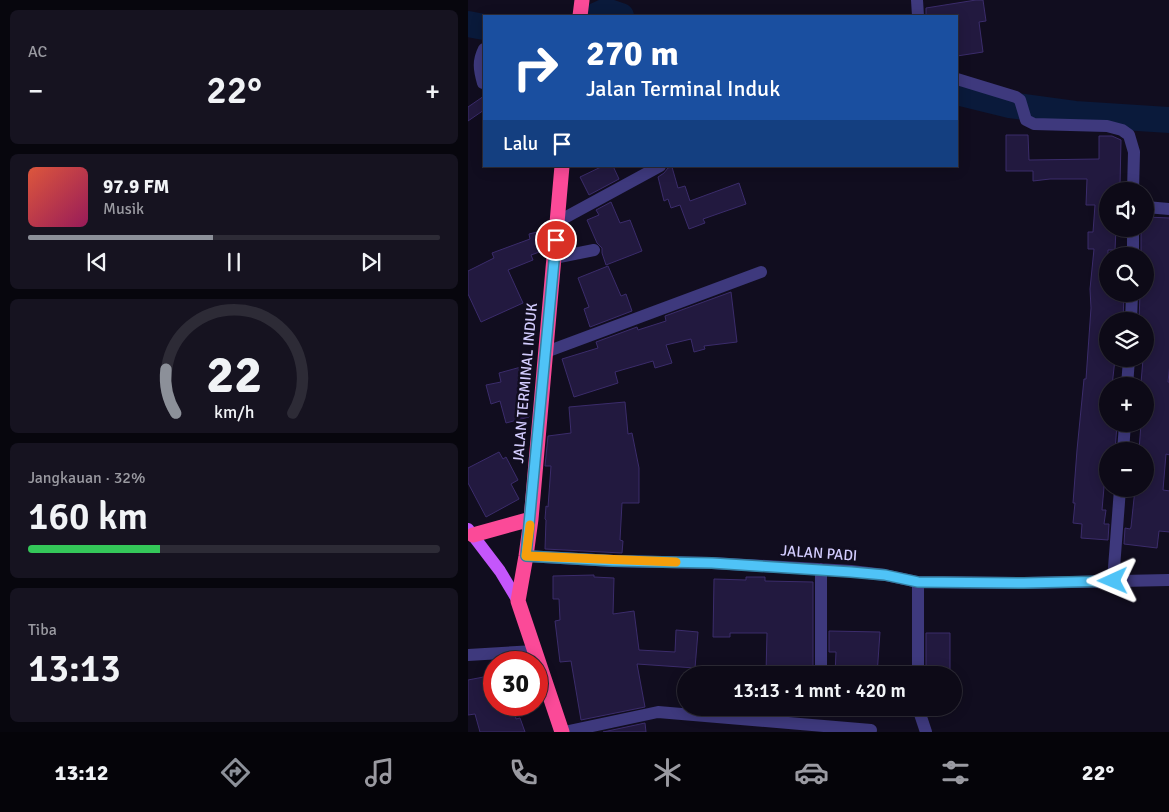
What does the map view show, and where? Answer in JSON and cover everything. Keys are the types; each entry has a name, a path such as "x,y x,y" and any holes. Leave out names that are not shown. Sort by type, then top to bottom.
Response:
{"highway":[{"name":"JALAN TERMINAL INDUK","path":"518,602 531,519 562,167"},
{"path":"470,532 531,519"},
{"path":"518,602 535,651"},
{"path":"548,689 563,732"}],"main road":[{"path":"470,532 500,571 518,602"}],"street":[{"path":"916,0 918,15"},
{"path":"483,51 479,59 479,70 483,83"},
{"path":"958,78 1012,95 1020,100 1026,120 1034,124 1107,126 1122,130 1129,135 1134,152 1133,182"},
{"path":"557,222 658,167"},
{"path":"1154,208 1170,209"},
{"path":"554,258 594,250"},
{"path":"546,352 761,272"},
{"path":"1113,581 1119,497"},
{"name":"JALAN PADI","path":"526,556 613,561 712,563 821,570 885,575 918,582 1024,583 1170,580"},
{"path":"821,570 821,666"},
{"path":"918,582 918,666"},
{"path":"468,655 483,654"},
{"path":"563,732 658,712 870,730"},
{"path":"921,716 926,732"}],"building":[{"path":"983,0 986,21 979,22 983,52 958,56 958,15 926,15 926,8"},
{"path":"483,97 483,111 468,121 468,107"},
{"path":"1006,135 1028,135 1029,160 1099,159 1099,136 1112,136 1121,140 1120,182 1099,182 1099,237 1116,237 1115,247 1099,247 1099,302 1124,302 1123,312 1099,312 1099,367 1114,367 1113,377 1099,377 1099,432 1116,432 1116,442 1099,442 1099,497 1103,497 1102,510 1106,510 1104,524 1109,524 1108,540 1081,538 1082,524 1073,523 1077,450 1084,379 1086,379 1091,308 1090,289 1094,249 1088,249 1088,232 1093,232 1095,205 1086,205 1087,179 1033,181 1033,171 1006,171"},
{"path":"601,167 613,167 619,179 589,195 580,177"},
{"path":"672,167 678,188 685,186 690,201 739,183 746,204 703,219 705,223 689,229 680,205 671,208 668,199 664,201 658,177 668,168"},
{"path":"611,202 620,223 630,220 642,251 606,265 602,248 597,243 587,220 599,215 596,210"},
{"path":"1154,217 1170,218 1170,363 1168,382 1170,382 1170,455 1166,454 1163,490 1170,491 1170,532 1159,531 1157,548 1124,544 1125,528 1130,529 1131,527 1134,497 1154,497 1154,442 1140,442 1140,432 1154,432 1154,377 1142,377 1142,367 1154,367 1154,312 1139,312 1140,302 1154,302 1154,247 1141,247 1141,237 1154,237"},
{"path":"541,231 546,246 545,250 531,255 533,260 508,270 523,303 481,322 468,294 468,271 494,258 492,253 530,239 529,234"},
{"path":"608,266 621,296 626,294 632,311 590,327 584,309 589,307 578,278"},
{"path":"731,292 737,342 704,346 705,349 694,352 691,339 666,345 672,363 655,368 653,361 615,372 618,383 574,397 562,359 598,348 596,342 637,327 638,330 666,321 665,316"},
{"path":"521,367 528,391 523,393 529,417 506,423 500,401 491,404 486,385 501,382 499,373"},
{"path":"625,402 628,434 632,433 639,468 639,503 622,503 620,540 623,541 622,553 545,549 545,519 546,506 548,507 551,466 545,466 548,436 571,433 569,407"},
{"path":"499,452 503,459 506,457 518,480 511,484 519,499 486,517 468,483 468,468"},
{"path":"594,575 594,577 614,578 613,614 634,611 639,650 675,652 676,630 698,632 695,666 637,664 645,707 581,720 571,661 560,662 555,621 560,620 559,599 553,599 553,576"},
{"path":"746,577 765,577 765,581 813,582 813,666 766,666 767,633 730,633 730,637 713,637 714,579 746,580"},
{"path":"829,631 880,632 878,666 835,666 836,652 829,652"},
{"path":"926,633 950,633 950,666 926,666"},
{"path":"483,677 483,716 515,716 516,719 520,718 525,732 480,732 475,714 468,715 468,680"},
{"path":"645,723 646,732 603,732"}],"waterway":[{"path":"597,15 606,11 618,15"},
{"path":"468,24 483,27"},
{"path":"958,92 1010,105 1075,114 1170,120"}],"slow traffic":[{"path":"530,525 526,556 613,561 676,562"}],"route":[{"path":"556,240 526,556 613,561 712,563 851,572 885,575 918,582 1024,583 1113,581"}]}
